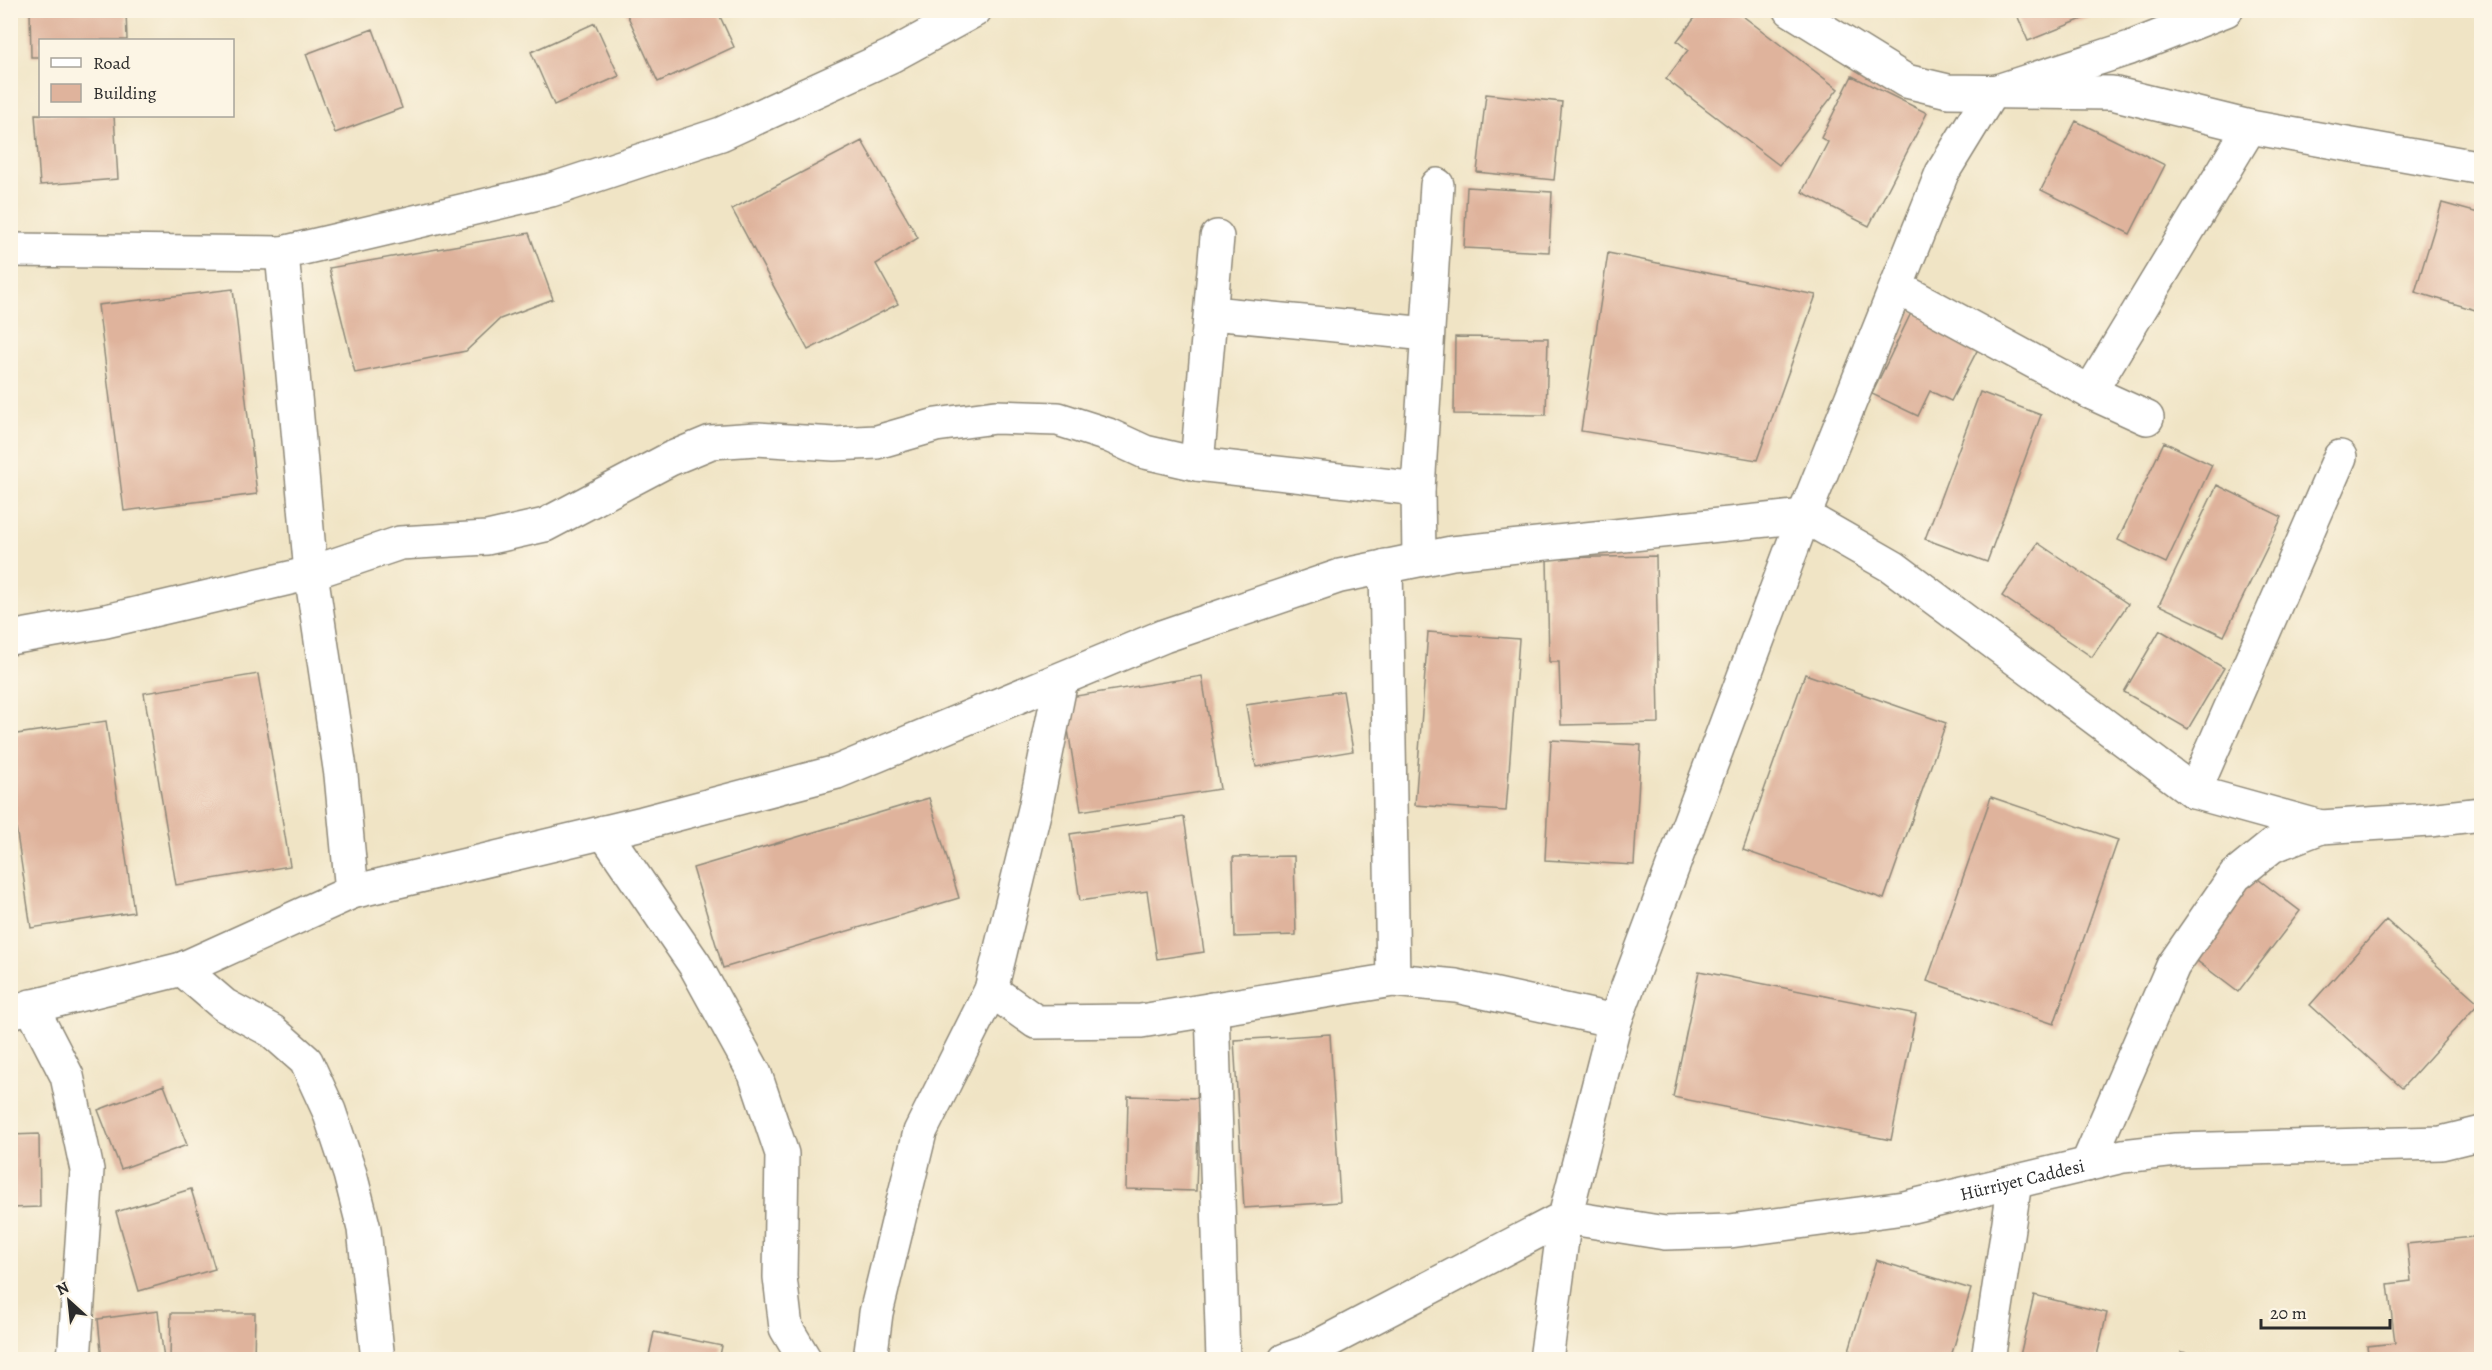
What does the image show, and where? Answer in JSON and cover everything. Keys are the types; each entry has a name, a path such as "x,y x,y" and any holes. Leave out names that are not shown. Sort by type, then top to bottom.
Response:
{"street":[{"path":"10,250 282,253 551,190 721,134 891,56 975,10"},
{"path":"1791,10 1906,81 1948,91 2112,93 2250,127 2481,168"},
{"path":"1546,1359 1565,1217 1615,1021 1804,516 1898,288 1942,173 1991,93 2130,48 2226,10"},
{"path":"2090,392 2250,127"},
{"path":"1419,560 1418,489 1437,185"},
{"path":"1197,464 1217,237"},
{"path":"282,253 311,573 341,775 352,892"},
{"path":"1898,288 2090,392 2147,418"},
{"path":"1212,313 1427,334"},
{"path":"10,638 106,621 311,573 400,543 487,538 545,525 670,459 711,442 757,439 834,444 877,442 936,425 971,420 995,417 1058,419 1108,435 1145,452 1197,464 1418,489"},
{"path":"2194,792 2340,457"},
{"path":"74,1359 87,1170 67,1076 21,1009 182,969 352,892 604,832 837,772 1164,636 1340,576 1452,553 1804,516 1893,567 2194,792 2321,826 2429,820 2481,814"},
{"path":"1386,566 1394,980"},
{"path":"870,1359 876,1313 920,1132 991,990 1035,809 1061,680"},
{"path":"2087,1165 2173,966 2235,876 2272,846 2321,826"},
{"path":"604,832 695,965 756,1074 782,1155 780,1277 786,1328 805,1359"},
{"path":"182,969 224,1005 272,1031 306,1061 329,1111 351,1174 364,1229 378,1359"},
{"path":"991,990 1036,1023 1141,1021 1394,980 1456,986 1615,1021"},
{"path":"1212,1009 1223,1359"},
{"name":"Hürriyet Caddesi","path":"1565,1217 1665,1233 1730,1231 1904,1208 2123,1156 2176,1150 2441,1143 2481,1133"},
{"path":"1988,1359 2015,1182"},
{"path":"1285,1359 1305,1353 1565,1217"}],"building":[{"path":"30,10 126,10 127,39 39,39 39,57 31,57"},
{"path":"625,10 717,10 734,47 658,82"},
{"path":"1701,10 1735,10 1838,89 1779,165 1666,79 1688,50 1677,41"},
{"path":"2015,10 2102,10 2102,11 2028,41"},
{"path":"595,23 619,76 554,105 531,52"},
{"path":"373,29 402,108 335,133 306,54"},
{"path":"1852,76 1927,113 1869,226 1802,192 1828,142 1821,138"},
{"path":"1486,94 1562,102 1554,180 1477,172"},
{"path":"35,114 39,114 39,117 114,117 118,179 40,185"},
{"path":"2076,121 2165,165 2130,234 2041,190"},
{"path":"862,141 918,238 876,264 898,304 808,350 732,209"},
{"path":"1467,187 1552,192 1549,252 1464,248"},
{"path":"2442,203 2482,214 2482,312 2415,292"},
{"path":"529,233 553,299 500,319 466,351 355,373 329,268"},
{"path":"1608,253 1816,295 1757,460 1581,431"},
{"path":"233,289 257,494 124,511 98,305"},
{"path":"1912,311 1981,343 1951,401 1930,391 1918,416 1872,394"},
{"path":"1455,337 1548,338 1546,415 1454,414"},
{"path":"1980,392 2041,415 1987,562 1925,539"},
{"path":"2164,442 2212,465 2166,563 2118,540"},
{"path":"2217,485 2282,517 2224,636 2159,605"},
{"path":"2038,543 2128,604 2092,657 2002,596"},
{"path":"1656,556 1659,723 1561,725 1559,662 1549,662 1547,558"},
{"path":"2160,630 2224,668 2188,729 2124,692"},
{"path":"1428,632 1519,639 1506,811 1415,805"},
{"path":"258,674 290,866 176,885 144,693"},
{"path":"1805,674 1946,723 1884,899 1743,850"},
{"path":"1202,676 1220,789 1081,811 1063,698"},
{"path":"1343,691 1353,751 1256,767 1246,705"},
{"path":"106,721 134,912 31,928 10,787 10,735"},
{"path":"1551,740 1641,745 1634,865 1545,860"},
{"path":"1991,797 2118,840 2054,1024 1927,981"},
{"path":"929,798 959,898 723,968 693,868"},
{"path":"1184,817 1204,952 1157,959 1147,891 1080,901 1070,834"},
{"path":"1294,856 1296,935 1235,937 1233,857"},
{"path":"2254,876 2300,911 2238,992 2192,957"},
{"path":"2386,920 2479,1003 2402,1088 2310,1005"},
{"path":"1699,971 1916,1014 1891,1140 1673,1097"},
{"path":"1330,1034 1340,1202 1244,1208 1234,1040"},
{"path":"164,1085 187,1145 121,1169 98,1110"},
{"path":"1128,1096 1199,1098 1196,1191 1126,1189"},
{"path":"39,1134 40,1207 10,1208 10,1135"},
{"path":"191,1189 215,1269 139,1291 116,1212"},
{"path":"2482,1236 2482,1360 2369,1360 2367,1346 2395,1343 2388,1284 2411,1281 2407,1244"},
{"path":"1876,1260 1971,1289 1950,1360 1857,1360 1847,1357"},
{"path":"2034,1295 2107,1313 2096,1360 2019,1360"},
{"path":"158,1311 164,1360 102,1360 98,1319"},
{"path":"171,1313 255,1313 254,1360 170,1360"},
{"path":"654,1332 722,1346 719,1360 648,1360"},
{"path":"2181,1352 2220,1358 2220,1360 2180,1360"}]}
